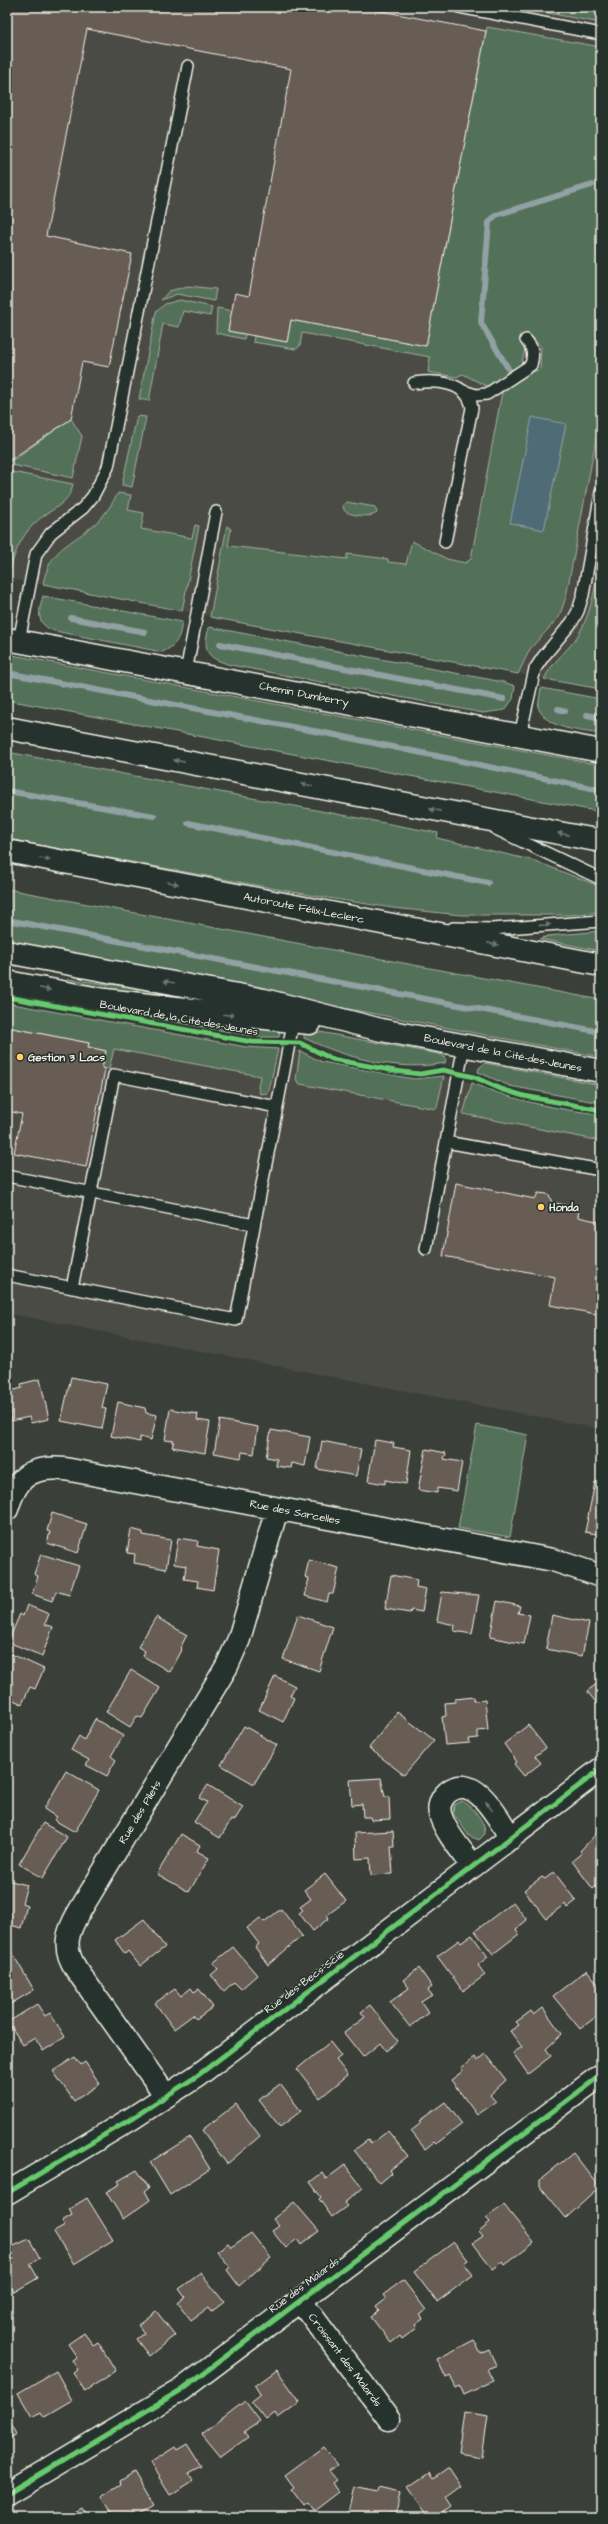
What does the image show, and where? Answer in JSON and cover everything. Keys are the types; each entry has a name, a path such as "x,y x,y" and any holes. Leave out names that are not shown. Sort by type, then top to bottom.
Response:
{"main road":[{"name":"Chemin Dumberry","path":"13,640 601,751"},
{"path":"7,728 601,841"},
{"name":"Autoroute Félix-Leclerc","path":"7,851 601,965"},
{"name":"Boulevard de la Cité-des-Jeunes","path":"7,952 257,999 294,1015"},
{"name":"Boulevard de la Cité-des-Jeunes","path":"7,982 112,1001 294,1015 601,1071"},
{"name":"Rue des Sarcelles","path":"7,1509 12,1494 22,1480 33,1472 47,1468 65,1469 553,1560 601,1576"},
{"name":"Rue des Pilets","path":"166,2096 76,1969 68,1955 66,1940 79,1912 227,1666 239,1639 278,1509"},
{"name":"Rue des Becs-Scie","path":"7,2193 197,2076 601,1770"},
{"path":"473,1866 445,1825 439,1812 442,1799 451,1790 463,1787 474,1790 483,1799 511,1838"},
{"name":"Rue des Malards","path":"7,2494 181,2390 601,2075"},
{"name":"Croissant des Malards","path":"300,2300 389,2419"}],"lane":[{"path":"459,7 601,34"},
{"path":"13,640 36,554 51,533 83,508 96,491 108,467 188,66"},
{"path":"414,383 438,381 476,395 487,394 531,365 533,356 532,347 526,340"},
{"path":"445,542 472,408 471,400 463,391"},
{"path":"520,735 535,669 578,611 583,595 601,492"},
{"path":"186,672 216,512"},
{"path":"470,816 601,879"},
{"path":"402,927 492,929 601,921"},
{"path":"7,1275 236,1320 294,1015"},
{"path":"426,1250 464,1045"},
{"path":"72,1288 114,1075 277,1107"},
{"path":"446,1142 601,1170"},
{"path":"7,1176 254,1225"}],"shaded area":[{"path":"7,7 601,7 601,658 596,688 7,578"},
{"path":"7,1003 246,1047 300,1051 322,1062 414,1079 441,1076 472,1083 502,1096 579,1112 601,1114 601,1429 7,1313"}],"green space":[{"path":"516,7 601,7 601,23"},
{"path":"487,27 601,47 601,413 566,597 559,617 530,649 518,674 210,617 227,526 231,529 228,546 347,559 347,554 388,559 388,562 406,564 412,541 447,559 465,563 471,559 502,392 525,375 540,369 541,347 533,338 519,335 525,349 521,365 505,374 498,382 486,386 463,374 456,377 428,372 430,357 302,333 300,346 296,349 253,342 254,336 287,342 291,320 426,346"},
{"path":"188,286 216,289 214,301 177,294 161,300 169,291"},
{"path":"180,300 212,307 210,316 183,311 179,327 163,324 149,401 139,399 156,312 165,304"},
{"path":"217,308 232,311 228,331 245,334 244,339 216,333"},
{"path":"137,416 146,417 132,487 122,485"},
{"path":"71,419 82,436 73,478 7,464"},
{"path":"7,471 73,484 71,491 63,502 40,518 25,535 12,563 9,578"},
{"path":"118,493 131,495 128,510 144,513 141,529 192,538 195,525 199,526 182,611 43,584 46,572 55,556 103,516"},
{"path":"347,502 375,507 377,513 374,515 365,516 350,514 344,510 343,505"},
{"path":"601,556 601,689 544,679 554,663 574,641 585,622 592,600"},
{"path":"43,596 182,622 179,637 171,647 162,652 55,631 44,625 40,618 40,608"},
{"path":"209,627 503,682 515,686 513,699 505,710 483,713 231,665 216,660 208,653 206,642"},
{"path":"7,654 601,765 601,812 7,700"},
{"path":"541,688 601,699 601,734 565,728 556,725 542,715 538,707"},
{"path":"7,752 438,833 437,838 535,861 601,887 601,912 569,915 461,915 393,908 315,896 7,839"},
{"path":"7,889 601,1000 601,1057 7,944"},
{"path":"601,931 601,951 540,939 548,936"},
{"path":"68,979 163,991 261,1009 67,985"},
{"path":"7,991 280,1029 279,1037 258,1037"},
{"path":"7,1003 246,1047 278,1049 269,1090 267,1093 260,1094 258,1087 260,1076 114,1049 109,1069 102,1068 106,1051 88,1047 89,1043 7,1027"},
{"path":"309,1030 443,1055 446,1060 445,1063 409,1066 373,1061 337,1052 304,1038 304,1033"},
{"path":"300,1051 322,1062 414,1079 444,1076 437,1107 436,1109 300,1084 296,1080"},
{"path":"485,1063 601,1085 601,1103 510,1086 478,1072 479,1068"},
{"path":"472,1083 519,1099 551,1107 601,1114 601,1141 463,1114"},
{"path":"477,1425 528,1435 510,1537 458,1528"},
{"path":"461,1801 473,1809 483,1824 485,1834 479,1840 469,1836 453,1813 454,1805"}],"water":[{"path":"532,417 566,424 544,530 510,523"}],"building":[{"path":"7,7 360,7 486,31 426,346 291,320 287,342 228,331 235,293 249,296 291,69 87,29 46,236 132,254 109,367 82,362 71,419 7,462"},
{"path":"7,1027 89,1043 88,1047 106,1051 102,1068 105,1069 86,1167 14,1153 22,1114 7,1111"},
{"path":"456,1183 535,1199 538,1193 547,1194 551,1198 551,1202 579,1208 578,1217 601,1222 601,1315 550,1305 555,1277 443,1256"},
{"path":"71,1377 107,1384 102,1408 106,1409 102,1429 61,1421"},
{"path":"40,1379 49,1419 31,1423 29,1417 11,1421 7,1392 22,1388 21,1384"},
{"path":"118,1402 145,1408 146,1413 157,1415 151,1440 140,1437 140,1442 111,1436"},
{"path":"170,1409 198,1414 197,1420 210,1422 205,1453 172,1447 174,1441 165,1440"},
{"path":"220,1420 258,1427 254,1454 242,1452 241,1458 214,1453"},
{"path":"271,1430 310,1437 305,1466 292,1463 291,1468 276,1466 277,1459 266,1457"},
{"path":"375,1440 394,1443 393,1447 411,1450 406,1484 385,1480 385,1484 368,1481"},
{"path":"322,1441 361,1449 356,1476 317,1469"},
{"path":"426,1449 446,1453 444,1459 462,1462 457,1491 437,1488 437,1493 418,1490"},
{"path":"595,1482 601,1483 601,1527 599,1527 597,1534 585,1532"},
{"path":"52,1513 87,1524 78,1553 47,1543 50,1532 47,1531"},
{"path":"131,1529 143,1532 143,1535 171,1540 166,1569 134,1563 135,1554 127,1553"},
{"path":"178,1538 198,1541 197,1546 219,1550 213,1590 197,1587 198,1581 184,1579 186,1566 174,1564"},
{"path":"41,1554 79,1566 69,1595 56,1591 52,1601 32,1594 38,1576 34,1574"},
{"path":"309,1560 339,1568 333,1594 329,1594 327,1602 305,1596 309,1578 305,1577"},
{"path":"391,1575 417,1580 416,1587 426,1589 422,1612 411,1610 410,1613 385,1609"},
{"path":"442,1592 479,1595 472,1634 454,1631 455,1625 437,1621"},
{"path":"497,1601 520,1606 518,1613 530,1615 524,1644 490,1637"},
{"path":"27,1605 49,1614 45,1624 53,1627 42,1656 8,1642 20,1614 23,1616"},
{"path":"298,1615 333,1627 319,1671 283,1659"},
{"path":"552,1615 589,1623 582,1656 546,1649"},
{"path":"156,1617 187,1635 180,1648 182,1650 170,1672 143,1656 145,1651 138,1647"},
{"path":"7,1652 44,1669 35,1689 30,1687 22,1704 7,1697"},
{"path":"131,1670 160,1688 142,1718 137,1716 130,1727 106,1712"},
{"path":"275,1676 295,1686 290,1696 294,1698 283,1722 259,1710"},
{"path":"601,1681 601,1709 587,1691"},
{"path":"474,1697 474,1701 485,1700 488,1730 478,1731 478,1738 469,1739 470,1743 445,1745 442,1717 446,1716 445,1703 455,1702 455,1699"},
{"path":"397,1712 434,1740 404,1775 369,1748"},
{"path":"95,1719 123,1736 111,1756 116,1760 107,1776 86,1765 89,1760 71,1750 79,1736 84,1740"},
{"path":"528,1725 546,1748 535,1756 541,1763 524,1776 514,1764 517,1762 504,1744"},
{"path":"244,1726 277,1745 254,1784 221,1765"},
{"path":"66,1771 99,1790 75,1832 54,1820 56,1817 44,1809"},
{"path":"381,1778 385,1797 389,1797 390,1819 371,1820 370,1817 363,1817 362,1804 352,1805 350,1780"},
{"path":"208,1785 243,1807 234,1821 231,1820 220,1838 194,1822 207,1802 199,1798"},
{"path":"43,1823 67,1837 43,1878 19,1864"},
{"path":"393,1831 394,1847 391,1847 393,1874 371,1875 370,1858 356,1859 355,1833"},
{"path":"597,1833 601,1838 601,1882 593,1889 572,1861 582,1853 580,1851"},
{"path":"181,1834 200,1845 197,1851 209,1858 189,1892 157,1874"},
{"path":"554,1872 576,1901 567,1908 565,1904 546,1918 524,1890 542,1877 545,1879"},
{"path":"325,1874 346,1901 327,1915 329,1918 313,1931 299,1913 303,1910 300,1907 311,1899 304,1890"},
{"path":"7,1880 27,1885 22,1903 27,1905 21,1928 7,1924"},
{"path":"513,1902 527,1920 516,1929 519,1934 493,1954 475,1931"},
{"path":"281,1909 302,1936 268,1965 255,1947 259,1944 247,1928 260,1918 264,1922"},
{"path":"144,1919 165,1947 140,1966 128,1951 125,1954 115,1940"},
{"path":"472,1935 488,1957 478,1965 485,1975 463,1991 437,1956 459,1940 461,1943"},
{"path":"233,1947 257,1975 241,1989 234,1982 224,1991 211,1975 218,1969 213,1963"},
{"path":"11,1951 34,1990 7,2006 7,1953"},
{"path":"419,1968 432,1987 428,1990 432,1995 421,2002 429,2013 410,2027 390,2002 409,1988 403,1980"},
{"path":"587,1970 601,1988 599,2008 601,2013 580,2029 553,1996"},
{"path":"191,1988 194,1992 199,1989 213,2007 196,2019 193,2015 174,2029 155,2003 175,1989 181,1996"},
{"path":"37,2004 45,2016 50,2013 65,2037 43,2051 35,2038 23,2045 8,2022"},
{"path":"370,2005 398,2041 386,2051 380,2043 363,2057 344,2033 365,2017 361,2012"},
{"path":"543,2008 562,2034 546,2049 551,2056 528,2074 513,2053 522,2047 510,2031 519,2025 516,2022 531,2011 534,2015"},
{"path":"330,2042 341,2056 336,2060 348,2075 320,2098 297,2069"},
{"path":"486,2054 506,2080 490,2095 496,2102 477,2115 451,2080 463,2071 461,2068 475,2057 477,2061"},
{"path":"75,2057 81,2065 85,2062 100,2084 74,2101 53,2071"},
{"path":"280,2084 301,2111 280,2127 259,2100"},
{"path":"445,2102 462,2124 436,2144 434,2142 425,2149 411,2131 421,2123 419,2121"},
{"path":"236,2104 260,2136 227,2164 202,2130"},
{"path":"388,2131 408,2156 390,2170 392,2173 380,2183 354,2150 368,2140 371,2144"},
{"path":"190,2137 210,2169 170,2195 150,2162"},
{"path":"573,2153 600,2187 566,2218 540,2186 540,2180"},
{"path":"345,2165 363,2188 344,2203 347,2206 332,2217 319,2199 321,2197 310,2182 322,2173 326,2179"},
{"path":"137,2170 149,2188 145,2191 150,2200 123,2219 106,2192 120,2184 118,2181"},
{"path":"87,2198 113,2240 74,2264 54,2232 65,2226 62,2221 72,2215 69,2209"},
{"path":"294,2202 319,2231 301,2245 297,2239 286,2248 272,2231 279,2226 273,2219"},
{"path":"504,2205 534,2243 505,2265 503,2262 493,2269 473,2243 483,2236 479,2231 490,2222 486,2218"},
{"path":"251,2233 271,2258 239,2286 227,2270 230,2267 217,2251 228,2243 231,2247"},
{"path":"29,2239 40,2258 30,2264 38,2278 14,2292 7,2281 7,2249"},
{"path":"454,2242 468,2260 464,2263 473,2275 437,2302 414,2272"},
{"path":"201,2273 224,2302 211,2312 208,2308 191,2320 178,2303 185,2297 179,2289"},
{"path":"403,2280 426,2310 419,2315 423,2319 415,2325 417,2328 402,2339 400,2336 391,2343 371,2317 379,2311 376,2307 386,2299 383,2295"},
{"path":"156,2311 175,2335 149,2356 136,2339 144,2333 138,2325"},
{"path":"84,2333 93,2345 98,2342 116,2371 85,2391 73,2373 78,2370 72,2360 77,2357 68,2344"},
{"path":"474,2340 481,2354 490,2350 497,2365 487,2369 493,2381 464,2395 460,2386 456,2388 450,2376 446,2378 437,2359"},
{"path":"277,2370 300,2402 278,2418 275,2413 266,2420 251,2401 260,2394 255,2386"},
{"path":"56,2371 72,2400 43,2417 40,2412 32,2417 18,2393"},
{"path":"245,2401 260,2421 244,2432 248,2437 221,2457 202,2434"},
{"path":"464,2412 488,2416 482,2457 458,2453"},
{"path":"7,2417 17,2434 7,2440"},
{"path":"187,2444 201,2466 188,2473 193,2481 170,2495 150,2463 175,2447 177,2450"},
{"path":"323,2447 337,2465 329,2471 337,2480 333,2483 339,2492 314,2511 308,2503 304,2506 291,2489 294,2487 285,2475"},
{"path":"449,2468 461,2486 446,2497 452,2506 437,2517 429,2517 408,2487 429,2473 433,2479"},
{"path":"134,2472 154,2506 136,2517 113,2517 101,2496 121,2484 120,2481"},
{"path":"354,2487 377,2492 378,2488 400,2493 396,2514 389,2513 388,2517 347,2517"},
{"path":"82,2507 88,2517 64,2517"}],"waterway":[{"path":"509,370 481,323 489,222 496,215 592,185"},
{"path":"71,618 145,632"},
{"path":"220,644 504,699"},
{"path":"7,673 335,735 601,790"},
{"path":"558,709 565,711"},
{"path":"587,715 601,718"},
{"path":"7,791 154,816"},
{"path":"188,823 488,883"},
{"path":"7,920 601,1032"}],"cycle path":[{"path":"7,997 252,1042 300,1043 332,1059 395,1071 420,1074 443,1070 474,1077 501,1089 524,1096 601,1110"},
{"path":"7,2193 131,2119 197,2076 601,1769"},
{"path":"7,2494 181,2390 601,2075"}],"place":[{"name":"Gestion 3 Lacs","path":"20,1057"},
{"name":"Honda","path":"541,1207"}]}
